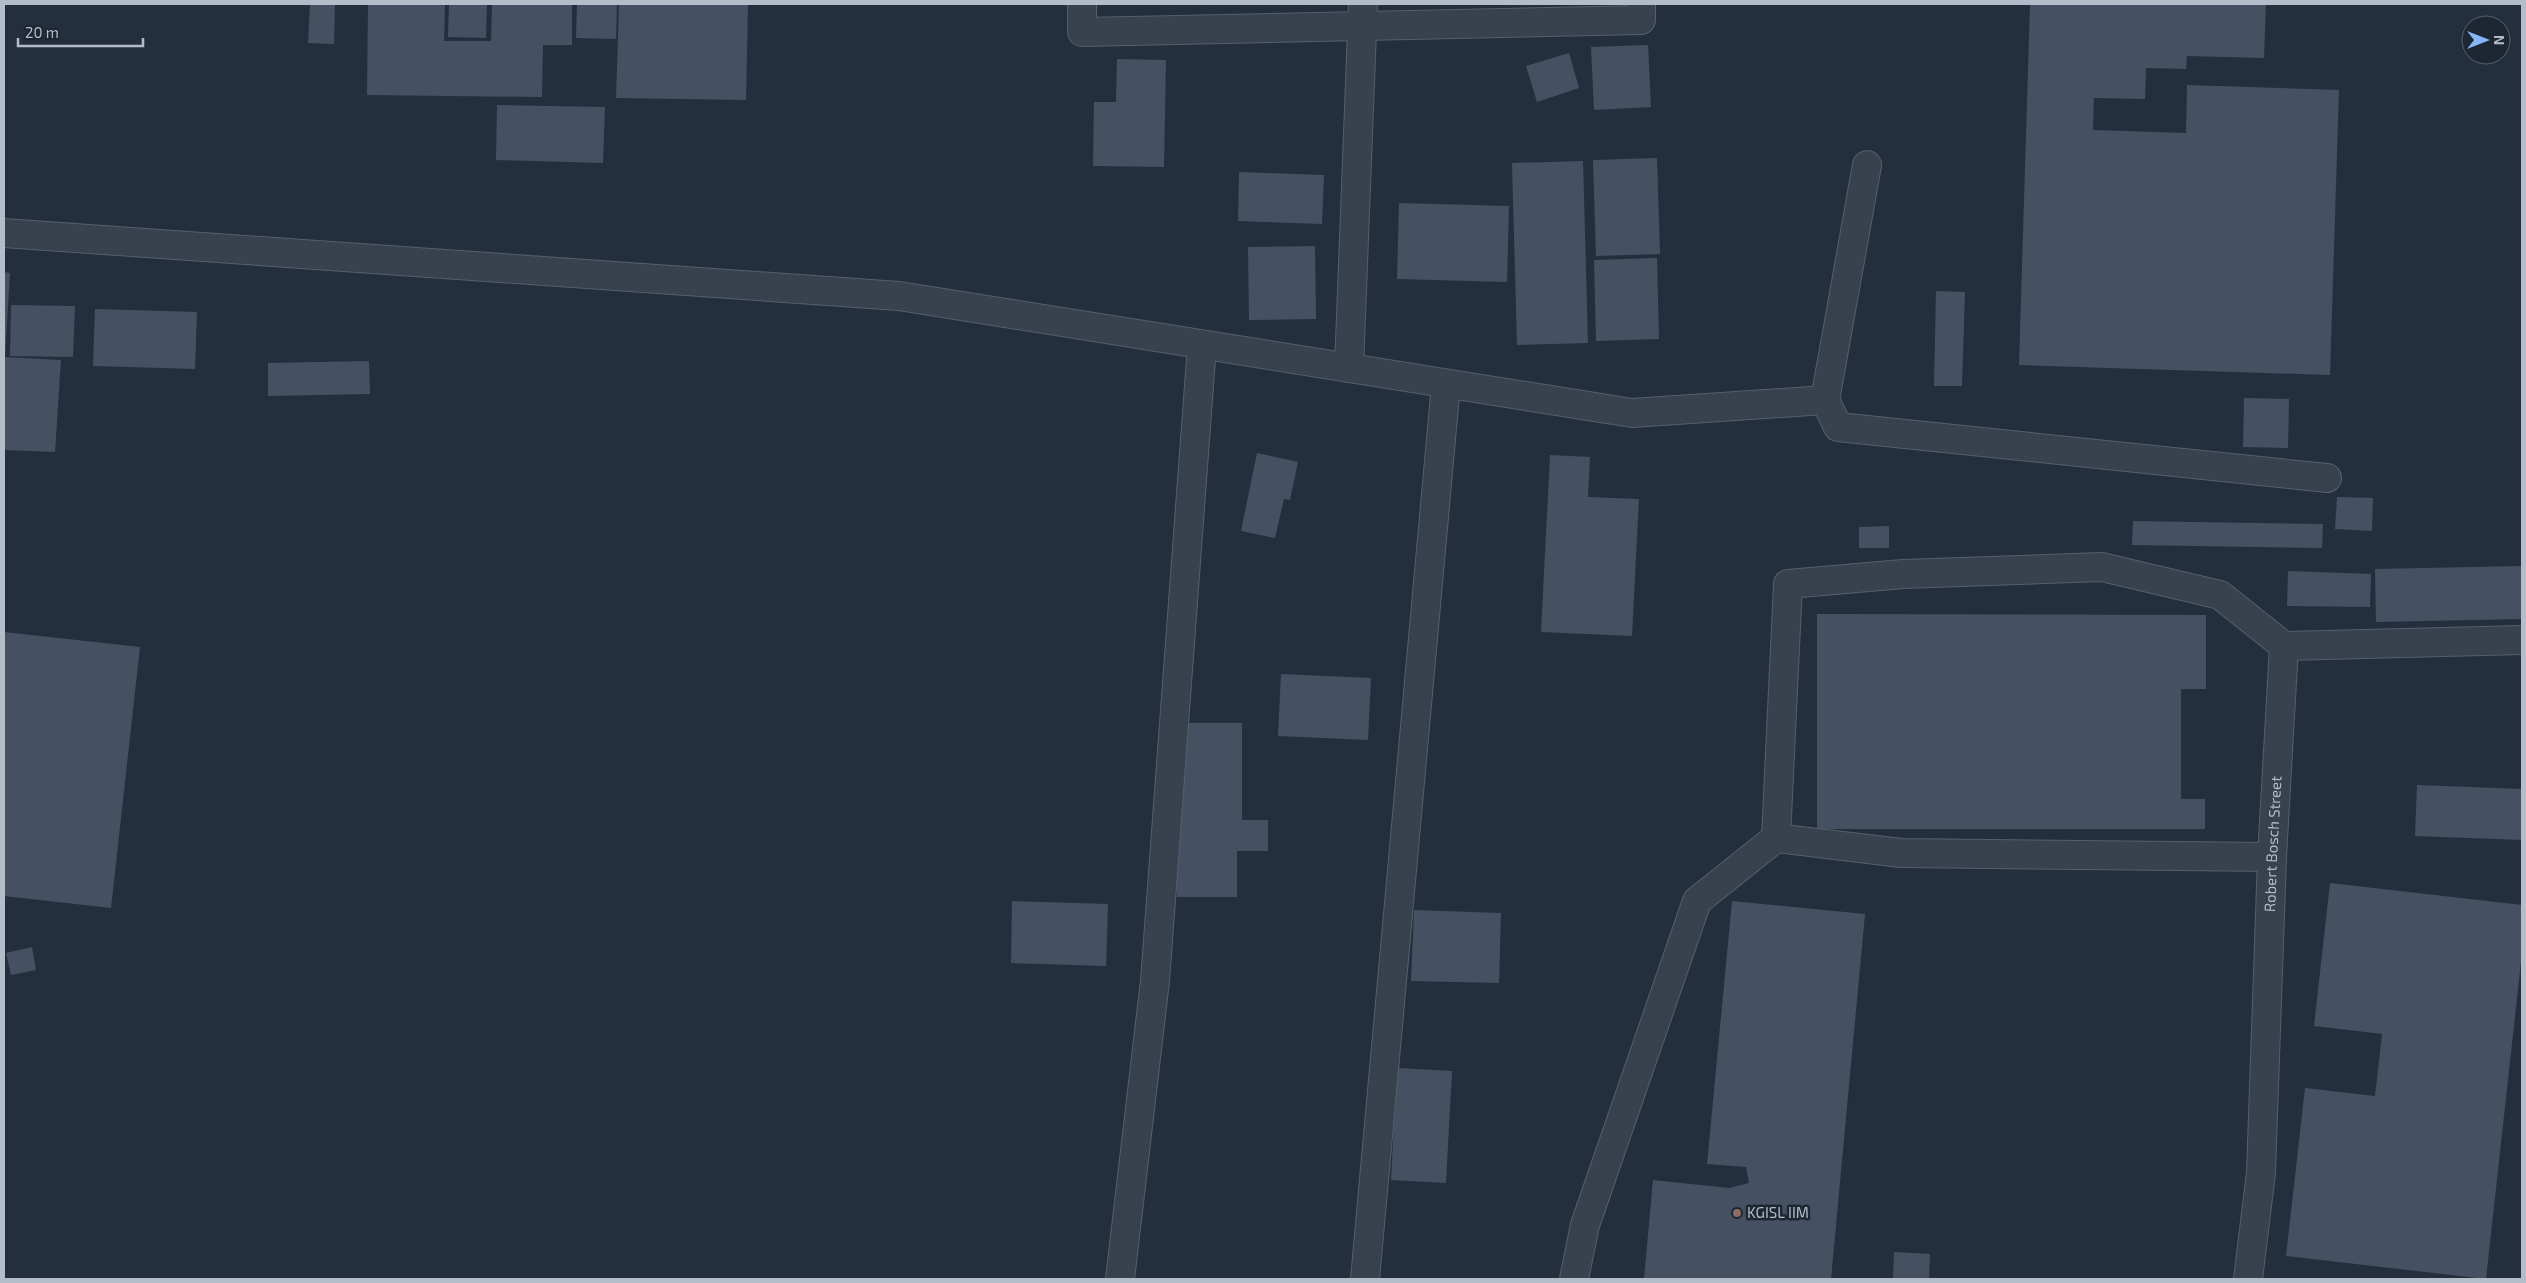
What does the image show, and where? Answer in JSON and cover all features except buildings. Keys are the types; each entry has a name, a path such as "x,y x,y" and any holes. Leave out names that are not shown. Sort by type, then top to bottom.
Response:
{"street":[{"path":"1082,4 1082,32 1363,15 1641,20 1641,4"},
{"path":"1349,368 1363,15"},
{"path":"1867,165 1825,400 1838,426 2327,478"},
{"path":"4,233 899,296 1632,413 1825,400"},
{"path":"1120,1279 1155,981 1202,345"},
{"path":"1365,1279 1446,384"},
{"path":"1776,838 1788,584 1903,574 2102,567 2220,595 2284,646 2522,640"},
{"name":"Robert Bosch Street","path":"2248,1279 2261,1173 2272,857 2284,646"},
{"path":"1574,1279 1586,1225 1697,901 1776,838 1901,853 2272,857"}],"place":[{"name":"KGISL IIM","path":"1737,1213"}]}
